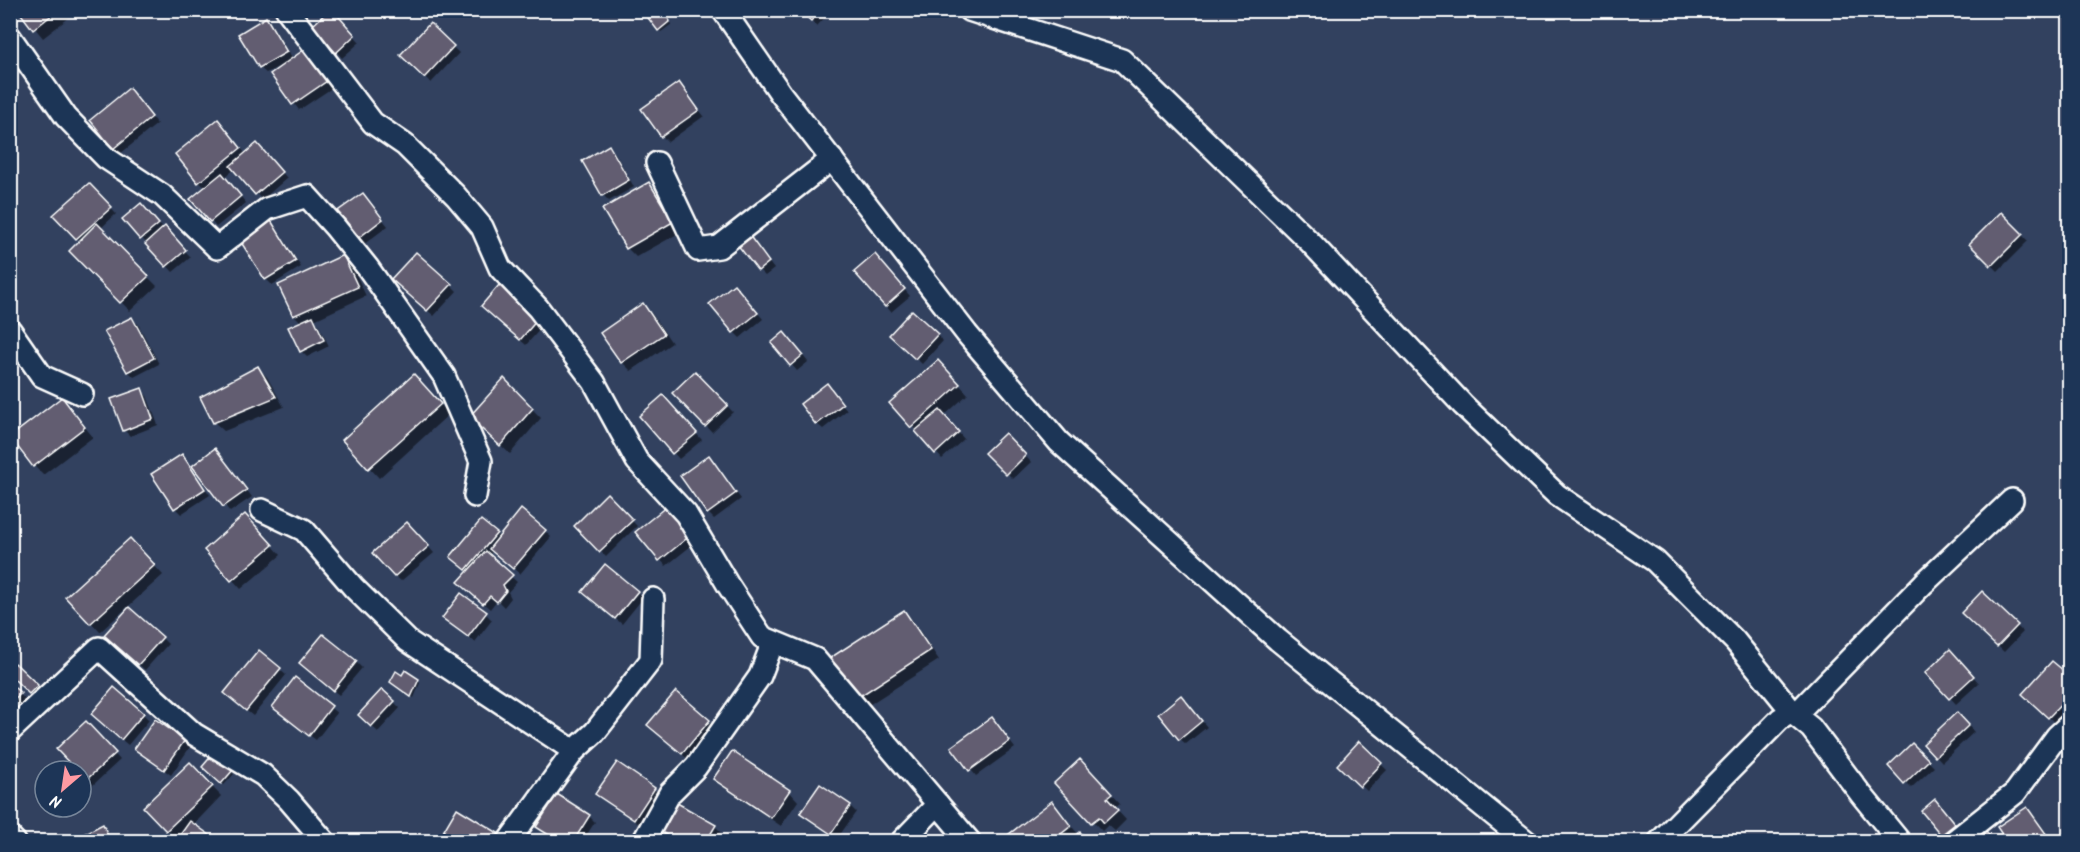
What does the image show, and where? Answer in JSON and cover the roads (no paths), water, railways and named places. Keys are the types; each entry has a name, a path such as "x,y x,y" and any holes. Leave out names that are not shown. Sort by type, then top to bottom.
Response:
{"street":[{"path":"287,10 373,123 405,145 456,196 482,227 500,268 538,308 594,382 637,461 686,514 762,637 815,659 970,842"},
{"path":"723,10 781,94 967,334 1059,442 1278,640 1527,842"},
{"path":"969,10 1122,60 1311,243 1463,405 1557,495 1655,561 1735,641 1795,715 1811,728 1900,842"},
{"path":"10,37 66,117 106,158 162,195 217,248 267,209 307,196 368,268 444,376 481,461 475,496"},
{"path":"657,163 698,250 719,247 832,159"},
{"path":"10,330 42,376 82,394"},
{"path":"1795,715 1924,583 2012,500"},
{"path":"262,510 304,530 354,588 408,641 574,751"},
{"path":"508,842 574,751 595,732 651,660 653,599"},
{"path":"643,842 670,793 696,767 760,676 773,642"},
{"path":"10,731 99,648 194,734 264,775 325,842"},
{"path":"1659,842 1780,719 1790,713 1795,715"},
{"path":"1953,842 2015,793 2057,736 2070,724"},
{"path":"901,842 938,804"},
{"path":"10,837 15,842"}]}
